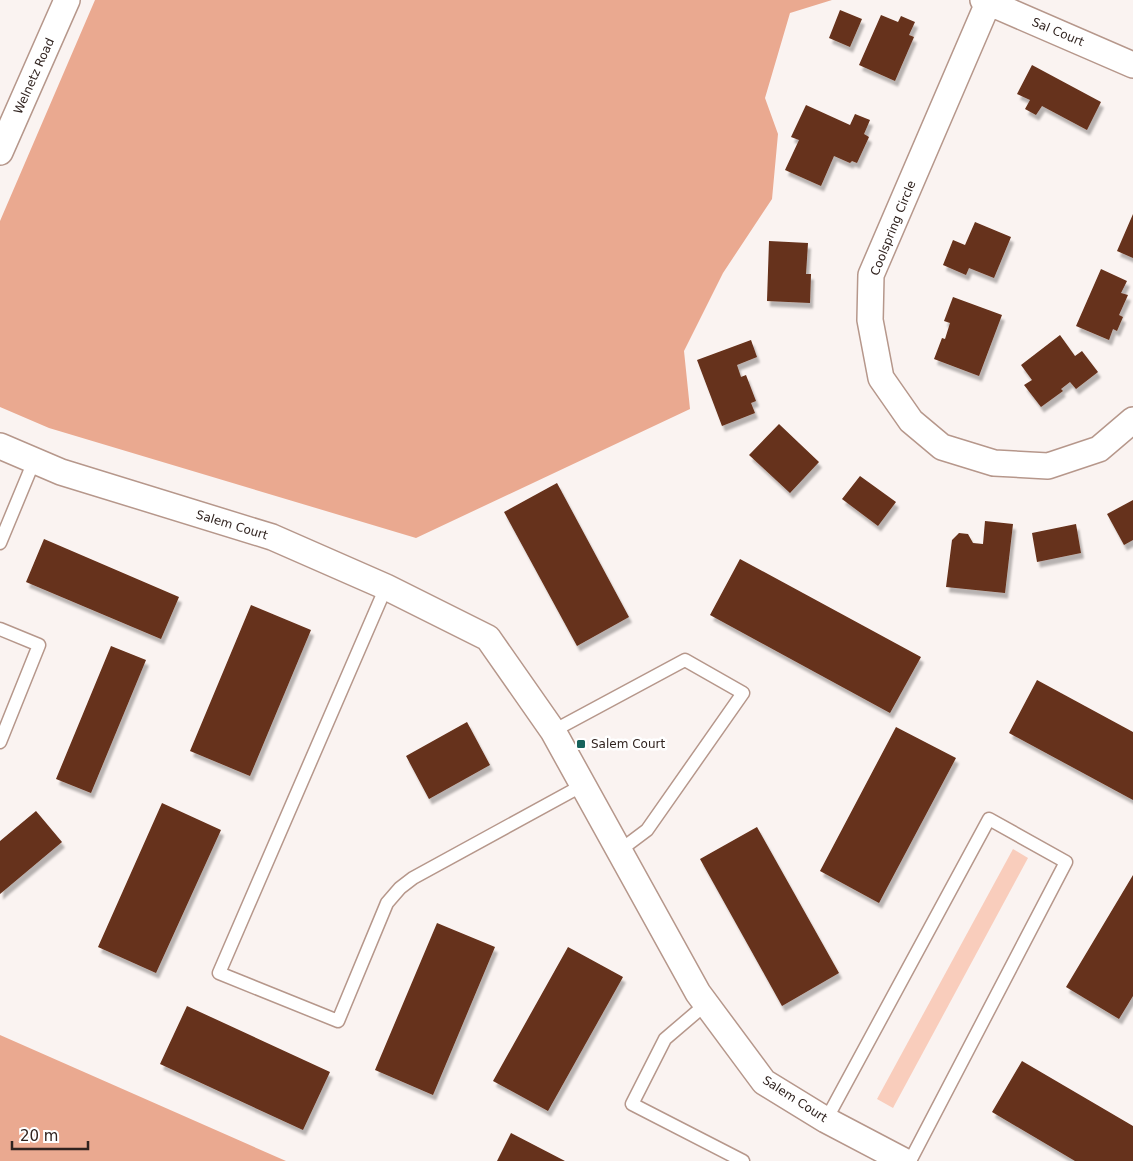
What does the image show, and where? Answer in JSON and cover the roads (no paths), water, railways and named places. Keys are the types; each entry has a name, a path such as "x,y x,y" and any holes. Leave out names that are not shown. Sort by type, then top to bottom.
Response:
{"street":[{"name":"Welnetz Road","path":"0,152 67,0"},
{"name":"Sal Court","path":"985,1 1133,65"},
{"name":"Coolspring Circle","path":"985,1 871,275 870,320 881,378 911,421 942,447 994,464 1048,466 1099,449 1133,420"},
{"name":"Salem Court","path":"0,446 61,472 272,537 386,587 488,638 553,731 698,993 764,1082 826,1120 904,1161"}],"lane":[{"path":"0,543 34,461"},
{"path":"386,587 219,973 338,1021 387,903 400,888 413,878 583,785"},
{"path":"0,629 38,645 0,742"},
{"path":"553,731 685,660 743,693 647,830 619,851"},
{"path":"826,1120 990,819 1066,862 910,1161"},
{"path":"706,1004 665,1040 632,1104 743,1161"}],"place":[{"name":"Salem Court","path":"581,744"}]}
